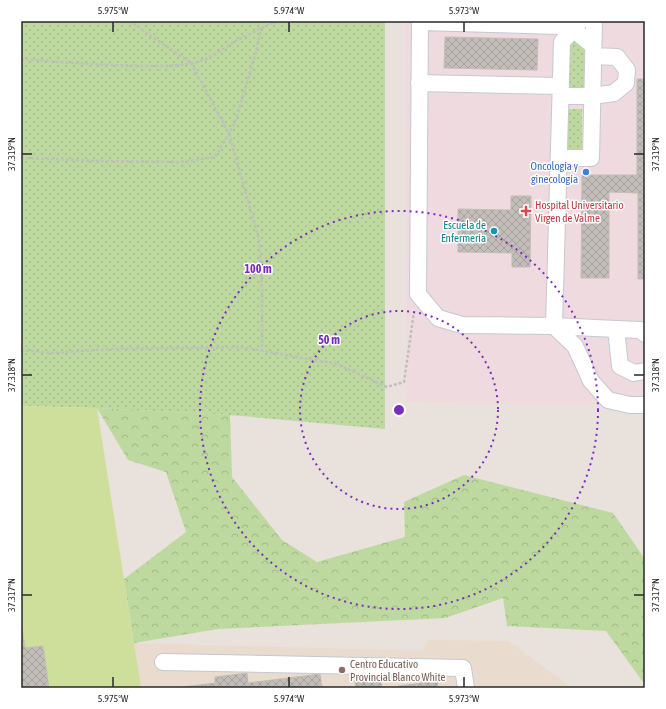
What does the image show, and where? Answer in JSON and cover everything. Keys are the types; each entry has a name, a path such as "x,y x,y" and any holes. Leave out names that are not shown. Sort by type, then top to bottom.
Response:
{"lane":[{"path":"576,25 559,26 420,21 418,294 438,318 462,325 554,326 640,330 645,334"},
{"path":"559,158 591,158 594,21"},
{"path":"419,83 561,91 592,96 614,93 626,83 626,70 617,57 593,51 576,25"},
{"path":"576,25 562,42 554,326 575,346 591,381 608,400 645,405"},
{"path":"616,329 620,366 634,373 645,371"},
{"path":"162,662 463,668 466,688"}],"path":[{"path":"129,21 190,63 229,134 259,239 262,290 262,351"},
{"path":"21,61 171,66 203,60 244,36 279,21"},
{"path":"21,158 102,162 181,162 215,157 235,123 257,48 261,28"},
{"path":"21,350 51,353 111,349 241,347 337,364 387,387 404,382 418,294"}],"shaded area":[{"name":"Hospital Universitario Virgen de Valme","path":"405,21 645,21 645,405 407,402"},
{"name":"Centro Educativo Provincial Blanco White","path":"428,640 508,641 572,688 141,688 134,643 423,651"}],"green space":[{"path":"21,21 385,21 385,429 230,415 97,408 21,406"},
{"path":"575,41 585,47 584,86 574,91 564,85 567,45"},
{"path":"564,109 582,109 582,152 564,152"},
{"path":"21,406 97,408 141,688 21,688"},
{"path":"97,408 230,415 232,477 282,540 317,562 405,537 404,502 464,475 613,513 645,559 645,681 643,682 606,631 507,626 503,598 445,618 218,629 134,643 124,579 186,532 166,472 128,460"}],"building":[{"path":"445,37 538,39 537,70 444,68"},
{"path":"637,79 645,79 645,279 638,279 638,193 609,192 609,278 581,278 582,175 637,175"},
{"name":"Escuela de Enfermería","path":"511,196 531,196 530,267 512,267 512,253 458,252 458,209 511,210"},
{"path":"21,621 25,648 43,646 49,688 21,688"},
{"path":"247,673 248,683 320,674 322,688 175,688 215,683 215,677"},
{"path":"380,677 382,688 356,688 355,680"},
{"path":"437,681 438,688 399,688 398,686"}],"place":[{"name":"Oncología y ginecología","path":"586,172"},
{"name":"Hospital Universitario Virgen de Valme","path":"526,211"},
{"name":"Escuela de Enfermería","path":"494,231"},
{"name":"Centro Educativo Provincial Blanco White","path":"342,670"}]}
